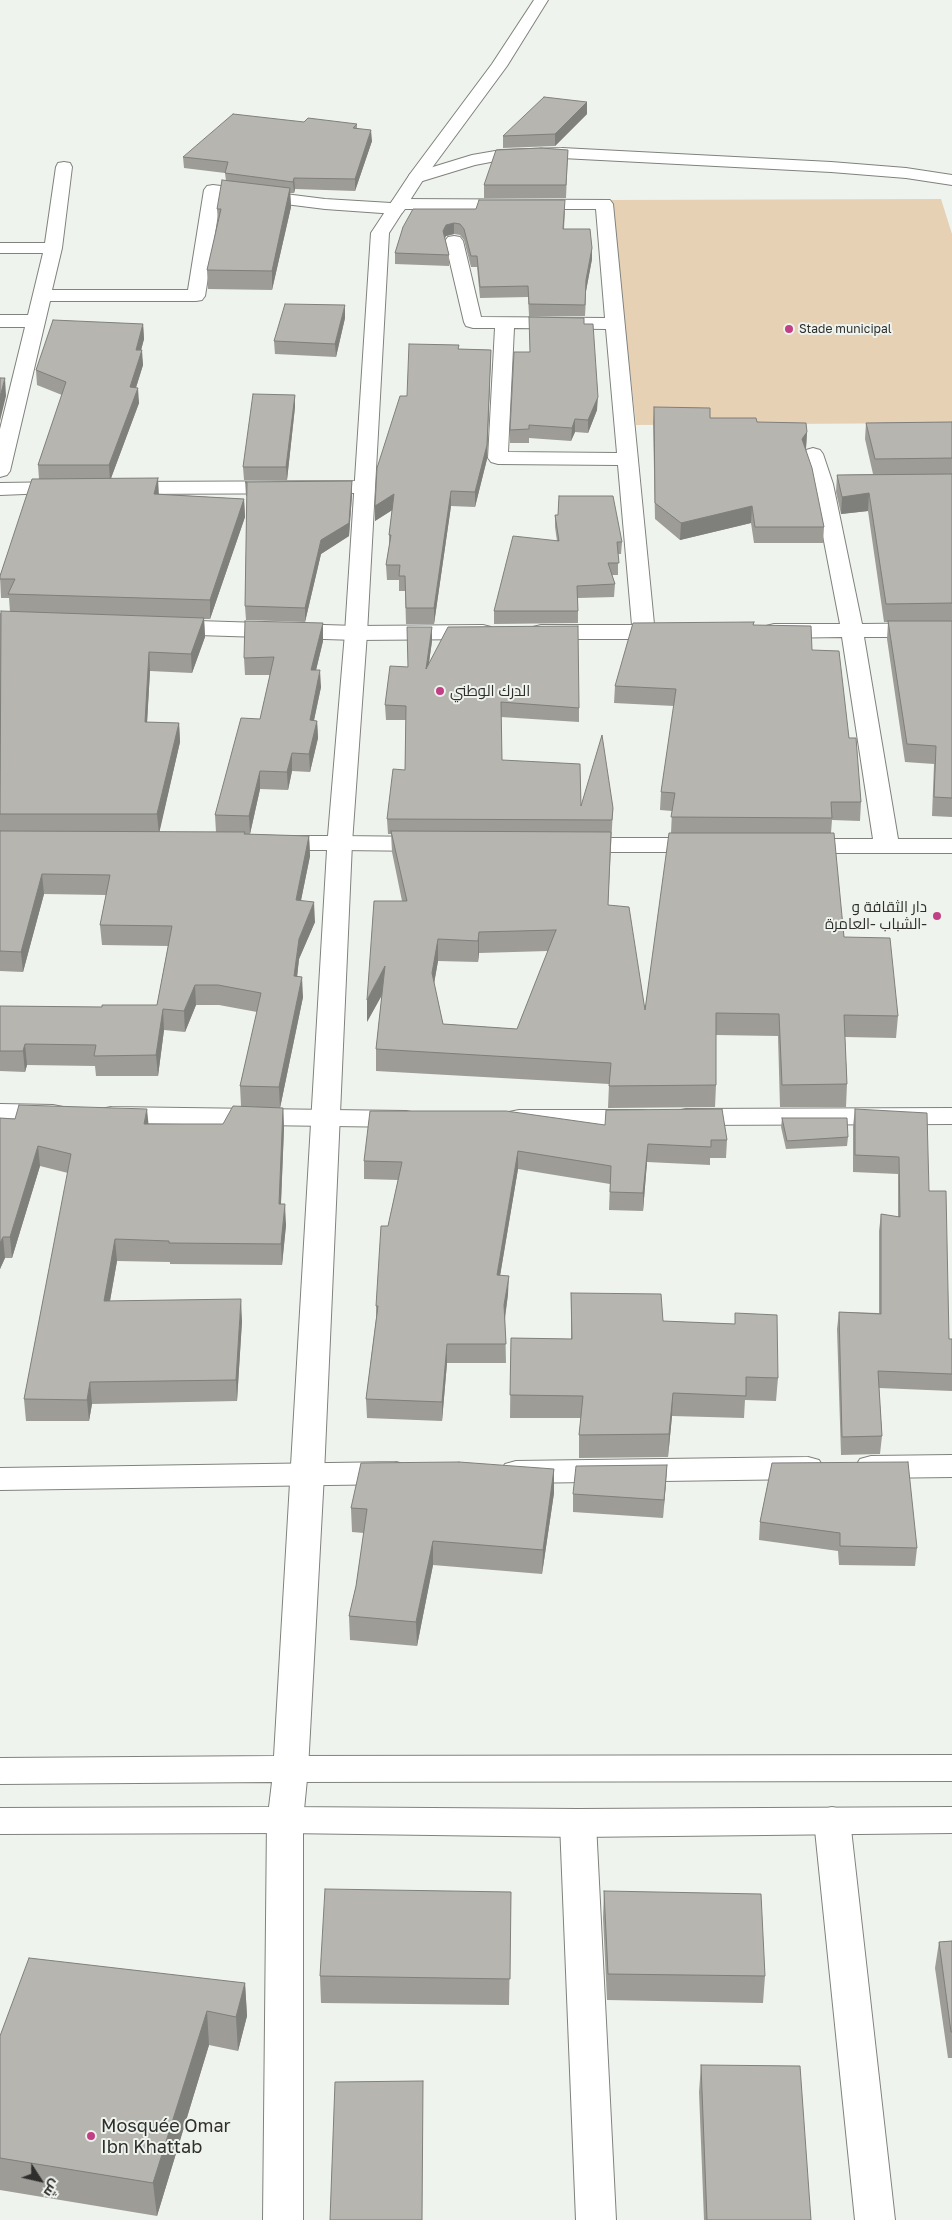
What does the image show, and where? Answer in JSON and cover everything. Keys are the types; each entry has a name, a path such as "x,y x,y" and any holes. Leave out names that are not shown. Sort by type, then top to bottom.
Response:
{"street":[{"path":"283,2220 285,1820 291,1769 308,1474 340,843 356,633 380,233 416,178 499,66 541,0"},
{"path":"416,178 482,158 501,155 562,153 831,167 906,173 952,180"},
{"path":"0,471 9,398 36,321 53,248 64,167"},
{"path":"42,295 196,296 213,190 325,204 397,206 604,204 644,632"},
{"path":"454,241 473,322 615,324"},
{"path":"0,248 53,248"},
{"path":"0,321 36,321"},
{"path":"505,323 498,458 628,459"},
{"path":"813,454 833,484 852,630 887,847"},
{"path":"0,489 365,487"},
{"path":"148,626 356,633 684,631"},
{"path":"753,631 952,630"},
{"path":"250,843 449,844"},
{"path":"549,844 728,846"},
{"path":"777,846 952,846"},
{"path":"0,1112 327,1119 426,1119"},
{"path":"496,1118 952,1116"},
{"path":"486,1472 952,1466"},
{"path":"0,1479 427,1473"},
{"path":"0,1771 952,1768"},
{"path":"0,1821 285,1820 578,1823 952,1820"},
{"path":"832,1820 875,2220"},
{"path":"578,1823 596,2220"}],"shaded area":[{"name":"Stade municipal","path":"941,199 952,234 952,436 936,423 636,425 611,200"}],"building":[{"path":"544,97 587,102 555,134 503,136"},
{"path":"233,114 304,122 308,118 357,124 353,128 371,130 355,179 294,178 293,182 225,173 228,162 183,157"},
{"path":"541,148 568,150 566,185 484,185 496,150"},
{"path":"222,180 290,188 272,271 207,270 221,209 217,209"},
{"path":"479,200 565,200 563,229 590,229 592,248 586,280 585,305 529,304 528,286 480,287 477,256 471,256 464,229 460,224 446,225 443,231 449,255 395,253 403,227 413,209 476,209"},
{"path":"285,304 345,305 335,344 274,341"},
{"path":"529,317 584,318 584,324 593,324 598,397 588,420 575,419 572,428 529,425 529,429 510,430 514,352 530,352"},
{"path":"53,320 143,324 136,350 142,350 130,387 138,388 109,465 38,465 66,382 36,370"},
{"path":"409,344 459,345 458,349 491,350 487,445 475,492 451,491 434,608 406,608 405,576 399,576 400,565 386,565 391,535 389,535 394,494 375,506 377,468 400,396 407,396"},
{"path":"0,378 5,378 0,397"},
{"path":"253,394 295,395 286,467 243,467"},
{"path":"654,407 710,408 710,418 756,418 757,422 806,423 807,432 802,439 812,468 824,527 755,527 752,506 681,523 655,503"},
{"path":"952,422 952,458 875,459 866,423"},
{"path":"952,474 952,603 886,604 869,493 842,497 837,475"},
{"path":"158,478 154,494 244,499 210,600 8,594 15,579 0,579 0,576 32,479"},
{"path":"352,481 349,523 321,540 305,608 245,606 247,482 245,482"},
{"path":"559,496 613,496 622,542 617,542 619,563 608,563 615,584 577,586 578,611 494,611 513,536 559,541 555,515 558,515"},
{"path":"1,611 204,618 191,654 149,652 145,722 179,723 157,814 0,814"},
{"path":"245,621 323,623 311,670 320,670 310,720 317,721 309,754 292,753 287,772 260,771 249,816 215,815 241,718 260,719 274,657 244,658"},
{"path":"888,621 952,621 952,798 934,797 936,746 907,744"},
{"path":"754,622 753,625 811,626 812,650 839,651 849,738 856,738 861,802 831,802 832,818 671,817 675,793 661,792 676,689 615,686 633,623"},
{"path":"578,626 579,708 501,702 502,760 580,764 581,806 602,735 613,808 612,820 387,819 393,769 405,770 406,706 385,705 390,666 408,667 407,627 432,627 426,669 448,627"},
{"path":"0,831 245,832 244,834 309,836 296,900 314,902 299,939 294,976 302,977 279,1087 240,1086 261,993 218,985 195,985 184,1011 163,1009 156,1055 94,1056 96,1045 25,1044 23,1051 0,1051 0,1006 102,1007 102,1005 157,1005 172,926 100,925 110,875 42,874 21,952 0,951"},
{"path":"391,831 611,832 608,905 629,907 645,1010 669,833 834,833 844,937 890,938 898,1016 844,1015 847,1084 782,1085 779,1014 716,1013 716,1085 609,1086 611,1063 376,1049 385,966 367,1000 374,901 407,901","holes":["556,930 517,1029 443,1024 432,973 438,939 478,941 479,932"]},
{"path":"19,1105 147,1109 144,1124 223,1124 233,1106 283,1108 279,1204 285,1204 281,1244 169,1243 169,1241 115,1239 104,1301 241,1299 236,1380 90,1382 87,1400 24,1399 71,1154 38,1146 10,1237 3,1237 0,1243 0,1118 15,1119"},
{"path":"722,1109 727,1140 711,1140 711,1147 648,1144 643,1193 610,1192 611,1166 518,1151 497,1275 509,1276 504,1305 506,1344 447,1344 442,1402 366,1399 378,1306 376,1306 381,1226 388,1226 402,1162 364,1161 370,1111 506,1111 605,1125 606,1110"},
{"path":"855,1109 927,1113 929,1191 946,1191 949,1339 952,1339 952,1374 878,1371 882,1436 842,1437 839,1312 881,1314 881,1214 900,1217 899,1157 855,1155"},
{"path":"782,1118 847,1118 848,1137 787,1141"},
{"path":"571,1293 661,1294 663,1321 735,1324 735,1313 777,1315 778,1378 746,1377 746,1396 673,1393 669,1434 579,1435 583,1396 510,1395 511,1338 572,1339"},
{"path":"459,1462 554,1469 543,1550 433,1541 416,1622 349,1616 356,1586 367,1509 351,1508 361,1463"},
{"path":"908,1462 917,1548 840,1546 840,1533 760,1522 772,1463"},
{"path":"667,1465 664,1500 573,1494 576,1466"},
{"path":"325,1889 511,1892 510,1979 320,1976"},
{"path":"604,1891 761,1894 765,1976 608,1974"},
{"path":"952,1941 952,2032 951,2032 939,1942"},
{"name":"Mosquée Omar Ibn Khattab","path":"29,1958 245,1983 236,2017 207,2011 153,2183 0,2158 0,2036"},
{"path":"701,2065 800,2066 811,2220 707,2220"},
{"path":"423,2081 422,2220 330,2220 335,2082"}],"place":[{"name":"Stade municipal","path":"789,329"},
{"name":"الدرك الوطني","path":"440,691"},
{"name":"دار الثقافة و الشباب -العامرة-","path":"937,916"},
{"name":"Mosquée Omar Ibn Khattab","path":"91,2136"}]}
